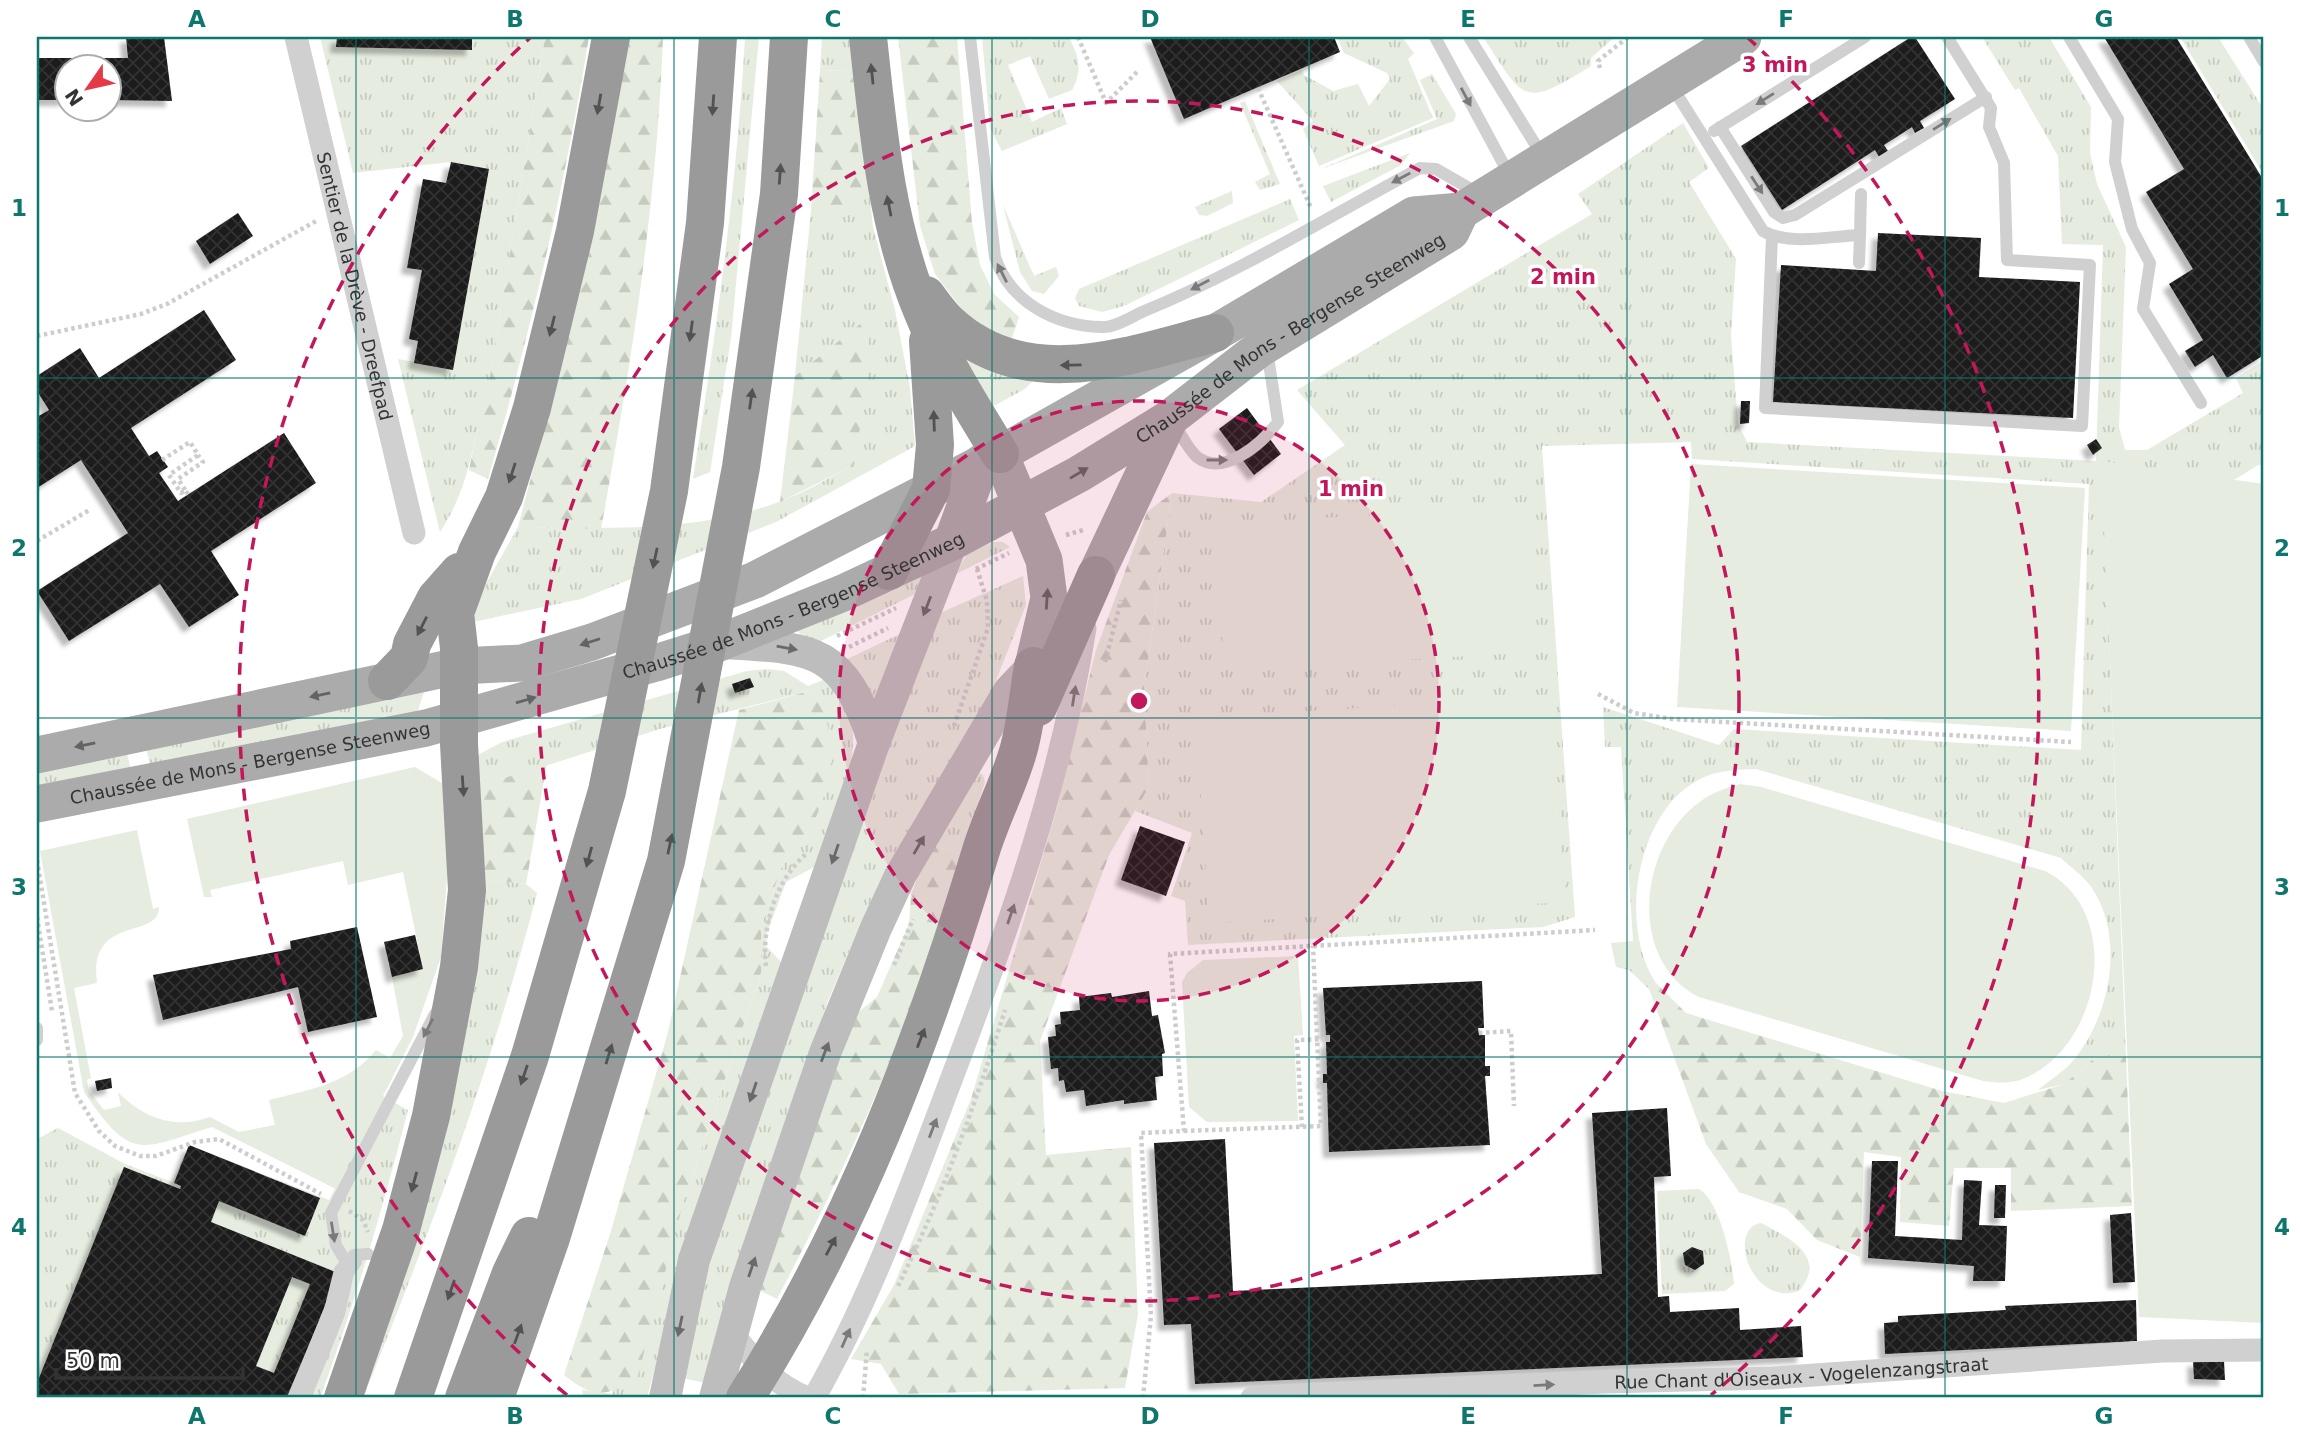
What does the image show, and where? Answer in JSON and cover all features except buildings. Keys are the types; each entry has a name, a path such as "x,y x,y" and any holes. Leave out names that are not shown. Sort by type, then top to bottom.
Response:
{"highway":[{"path":"343,1398 401,1230 431,1116 459,967 467,890 459,666 454,613 477,552 504,497 532,408 575,231 611,37"},
{"path":"391,1398 419,1384 530,1056 607,791 669,491 705,223 718,37"},
{"path":"495,1398 551,1238 588,1119 666,861 688,760 741,467 779,194 789,37"},
{"path":"869,37 889,208 907,272 923,315 991,458"},
{"path":"907,272 949,324 984,349 1026,360 1070,365 1109,362 1214,333"},
{"path":"889,571 931,489 935,445 932,360 923,315"},
{"path":"387,681 410,658 412,644 436,598 477,552"},
{"path":"745,1398 800,1306 845,1219 896,1102 924,1030 990,821 1096,575"},
{"path":"1017,754 1032,666"},
{"path":"464,1398 511,1273 588,1119"},
{"path":"540,1393 565,1274 551,1238"}],"main road":[{"name":"Chaussée de Mons - Bergense Steenweg","path":"37,804 304,753 460,718 719,643 889,571 1020,508 1170,418 1266,345 1451,232 1486,196 1743,37"},
{"name":"Chaussée de Mons - Bergense Steenweg","path":"37,755 459,666 522,663 592,642 677,611 809,554 991,458 1214,333 1414,215 1486,196"},
{"path":"1096,575 1170,418"},
{"path":"991,458 1020,508 1044,560 1049,598 1032,666"},
{"path":"952,542 991,458"}],"street":[{"name":"Sentier de la Drève - Dreefpad","path":"296,37 414,533"},
{"path":"665,1398 694,1260 874,743 952,542"},
{"path":"814,1398 837,1358 890,1241 989,979 1044,817 1073,706 1096,575"},
{"path":"719,643 780,646 813,653 840,674 853,690 874,743"},
{"path":"715,1398 731,1332 824,1053 876,928 900,876 1009,691 1032,666"},
{"path":"731,1332 757,1364 778,1383 808,1398"},
{"name":"Rue Chant d'Oiseaux - Vogelenzangstraat","path":"1255,1398 1605,1382 1772,1388 2162,1351 2264,1350"}],"lane":[{"path":"970,37 995,257 1000,273 1021,299 1056,319 1105,328 1172,300 1420,168 1436,169 1486,196"},
{"path":"1435,37 1486,196"},
{"path":"1469,37 1545,160"},
{"path":"1704,138 1865,37"},
{"path":"1772,236 1765,408 2082,426 2090,265 2007,260 2004,163 1989,127 1991,108 1947,37"},
{"path":"2070,37 2118,119 2115,162 2132,229 2150,263 2143,309 2201,403"},
{"path":"2249,37 2264,62"},
{"path":"1669,82 1763,230 1772,236 1788,238 1860,235"},
{"path":"1720,127 1774,212 1783,218 1795,215 1986,97"},
{"path":"1859,263 1861,194"},
{"path":"1170,418 1198,457 1213,463 1237,458 1268,435 1278,422 1266,345"},
{"path":"346,1262 332,1230 331,1213 459,967"},
{"path":"37,1028 37,1040"},
{"path":"293,1398 330,1310 340,1270 354,1255 368,1254 357,1261 348,1273 339,1314 305,1398"}],"path":[{"path":"1077,37 1106,103 1113,100 1137,72"},
{"path":"1600,68 1598,61 1628,37"},
{"path":"1258,88 1313,211"},
{"path":"37,335 141,314 167,304 337,209"},
{"path":"162,460 190,442 203,462 178,479 187,492 181,493 169,475 198,456"},
{"path":"37,541 91,509"},
{"path":"1088,521 1088,529"},
{"path":"848,648 898,622"},
{"path":"1598,694 1634,713 1672,719 2071,742"},
{"path":"37,860 75,1093 99,1131 116,1146 140,1156 156,1156 195,1142 219,1139 363,1220 366,1230"},
{"path":"37,917 52,1011"},
{"path":"1184,1131 1170,954 1595,930"},
{"path":"1143,1398 1151,1316 1141,1133 1321,1126 1312,946"},
{"path":"1479,1032 1511,1031 1514,1106"},
{"path":"1302,1127 1297,1040 1330,1039"},
{"path":"540,1393 567,1398"}],"green space":[{"path":"320,37 545,37 482,426 478,426 460,494 440,532 398,359 453,369 489,169 451,162 353,173"},
{"path":"545,37 589,37 545,259 488,479 469,470 478,425 482,425"},
{"path":"630,37 663,37 660,99 641,284 601,529 518,527 574,313"},
{"path":"745,37 759,37 731,338 710,472 693,479 725,259"},
{"path":"822,37 853,37 873,227 895,310 910,388 915,446 776,522 581,599 473,622 479,596 518,527 650,526 715,519 779,502 852,466 869,317 795,376 811,210 851,210 851,70 820,71"},
{"path":"898,37 957,37 972,223 980,265 994,294 1019,317 1010,344 964,312 935,274 920,226"},
{"path":"982,37 1028,37 1030,40 1038,37 1069,37 1079,70 1072,90 1049,99 1030,56 1008,65 1032,122 1061,108 1067,124 1002,151 990,128"},
{"path":"1337,37 1402,37 1414,53 1408,59 1433,118 1319,166 1303,129 1313,121 1277,81 1302,70 1304,75 1333,91 1358,84 1369,106 1390,79 1387,73 1344,53"},
{"path":"1483,37 1615,37 1591,58 1591,66 1551,89 1538,93 1527,92 1517,86"},
{"path":"1982,37 2049,37 2091,107 2090,153 2097,184 2126,247 2119,427 2125,450 2147,450 2243,393 2236,378 2264,360 2264,465 2258,465 2234,480 2102,462 2126,1057 2097,1056 2064,1084 2038,1090 2067,1067 2084,1045 2096,1024 2109,978 2109,931 2102,908 2089,884 2061,858 1756,769 1708,775 1693,783 1673,800 1658,822 1646,848 1636,905 1638,934 1645,960 1656,983 1649,989 1629,970 1616,967 1611,943 1633,941 1621,747 1605,747 1603,707 1719,745 1734,729 2081,750 2089,484 1692,459 1691,442 1542,446 1575,917 1543,927 1188,945 1185,901 1171,896 1192,833 1135,811 1149,787 1144,688 1172,493 1261,502 1345,445 1297,390 1592,214 1578,194 1683,123 1709,168 1689,182 1736,259 1731,335 1738,424 1747,442 2096,461 2103,245 2062,244 2058,156 2019,88 2015,90"},
{"path":"2180,37 2218,37 2264,110 2264,175"},
{"path":"851,70 863,199 851,210 811,210 820,71"},
{"path":"1432,74 1456,114 1454,121 1321,169 1437,119 1420,80"},
{"path":"1245,101 1280,184 1260,190 1255,182 1270,174 1240,103"},
{"path":"1410,153 1401,165 1331,202 1323,186"},
{"path":"1232,191 1233,203 1207,216 1199,215 1195,207"},
{"path":"1290,199 1299,220 1124,306 1102,312 1079,306 1075,298 1079,289"},
{"path":"1003,205 1034,276 1056,267 1059,276 1044,294 1032,291 1020,272"},
{"path":"870,316 867,395 852,466 780,502 795,376"},
{"path":"959,352 1041,373 1025,389 992,407"},
{"path":"2101,461 2264,484 2264,1323 2139,1317"},
{"path":"1691,464 2085,488 2071,731 1677,707"},
{"path":"1172,493 1144,688 1149,787 1109,855 1040,1041 1046,1155 1131,1147 1138,1314 1125,1388 899,1394 881,1364 851,1359 894,1285 971,1099 1057,808 1096,650 1147,512"},
{"path":"1530,506 1538,652 1224,670 1216,524"},
{"path":"993,542 1003,542 1010,547 956,574 966,555"},
{"path":"924,575 919,592 815,644 804,639 798,631 800,624"},
{"path":"1023,576 1026,605 991,693 856,935 827,1003 707,1383 676,1377 694,1297 832,899 940,613"},
{"path":"904,632 877,707 843,661"},
{"path":"747,671 784,671 808,686 831,677 848,705 852,725 853,745 846,786 820,864 786,882 767,933 766,946 783,964 688,1238 647,1398 584,1398 582,1390 612,1394 684,1200 761,973 761,927 783,863 811,831 826,716 813,690 660,729 480,787 476,756 502,742"},
{"path":"426,686 417,713 150,765 146,748"},
{"path":"813,690 826,716 833,756 828,785 811,831 783,863 761,927 761,973 684,1200 637,1379 608,1392 592,1392 564,1375 611,1231 668,1032 739,710"},
{"path":"1552,696 1565,902 1209,923 1196,718"},
{"path":"127,753 131,770 37,791 37,768"},
{"path":"547,763 526,884 482,879 480,787"},
{"path":"415,767 447,786 448,863 441,957 413,1037 336,1189 212,1127 152,1144 138,1144 126,1140 100,1115 84,1092 40,851 137,830 153,909 159,907 156,917 148,923 113,937 103,946 97,961 97,983 74,988 91,1078 87,1080 89,1091 104,1110 121,1106 118,1092 138,1109 172,1122 197,1121 210,1117 239,1132 275,1125 269,1100 314,1089 340,1078 365,1062 376,1050 390,1058 403,1036 392,977 423,969 403,872 348,885 343,861 210,890 212,897 204,897 187,819"},
{"path":"975,770 983,775 985,782 963,854 929,845"},
{"path":"1740,784 1761,787 2045,871 2070,890 2086,916 2094,945 2094,977 2086,1009 2072,1037 2051,1061 2025,1078 2005,1082 1983,1081 1699,997 1676,980 1660,957 1651,930 1649,901 1654,872 1664,845 1680,820 1706,798"},
{"path":"929,845 963,854 926,969 882,1081 832,1191 777,1299 757,1289 849,1020 877,997 909,924 911,895"},
{"path":"482,879 526,884 537,893 480,1085 412,1274 363,1398"},
{"path":"1298,956 1303,1035 1294,1036 1298,1121 1207,1122 1189,1107 1182,982 1187,973 1203,960"},
{"path":"1656,983 1686,1013 1942,1091 2004,1103 2064,1084 2097,1056 2126,1057 2132,1206 2011,1211 2011,1168 1954,1168 1949,1226 1900,1222 1901,1157 1864,1152 1860,1257 1817,1240 1787,1209 1739,1192 1706,1144 1649,989"},
{"path":"382,1096 408,1110 368,1255 320,1398 37,1398 37,1139 58,1128 125,1164 172,1182 189,1145 329,1200"},
{"path":"1699,1189 1719,1218 1728,1247 1734,1284 1725,1291 1662,1294 1657,1191"},
{"path":"1761,1223 1793,1242 1807,1258 1807,1279 1799,1291 1782,1293 1768,1288 1756,1278 1745,1251 1746,1238 1751,1228"}]}
